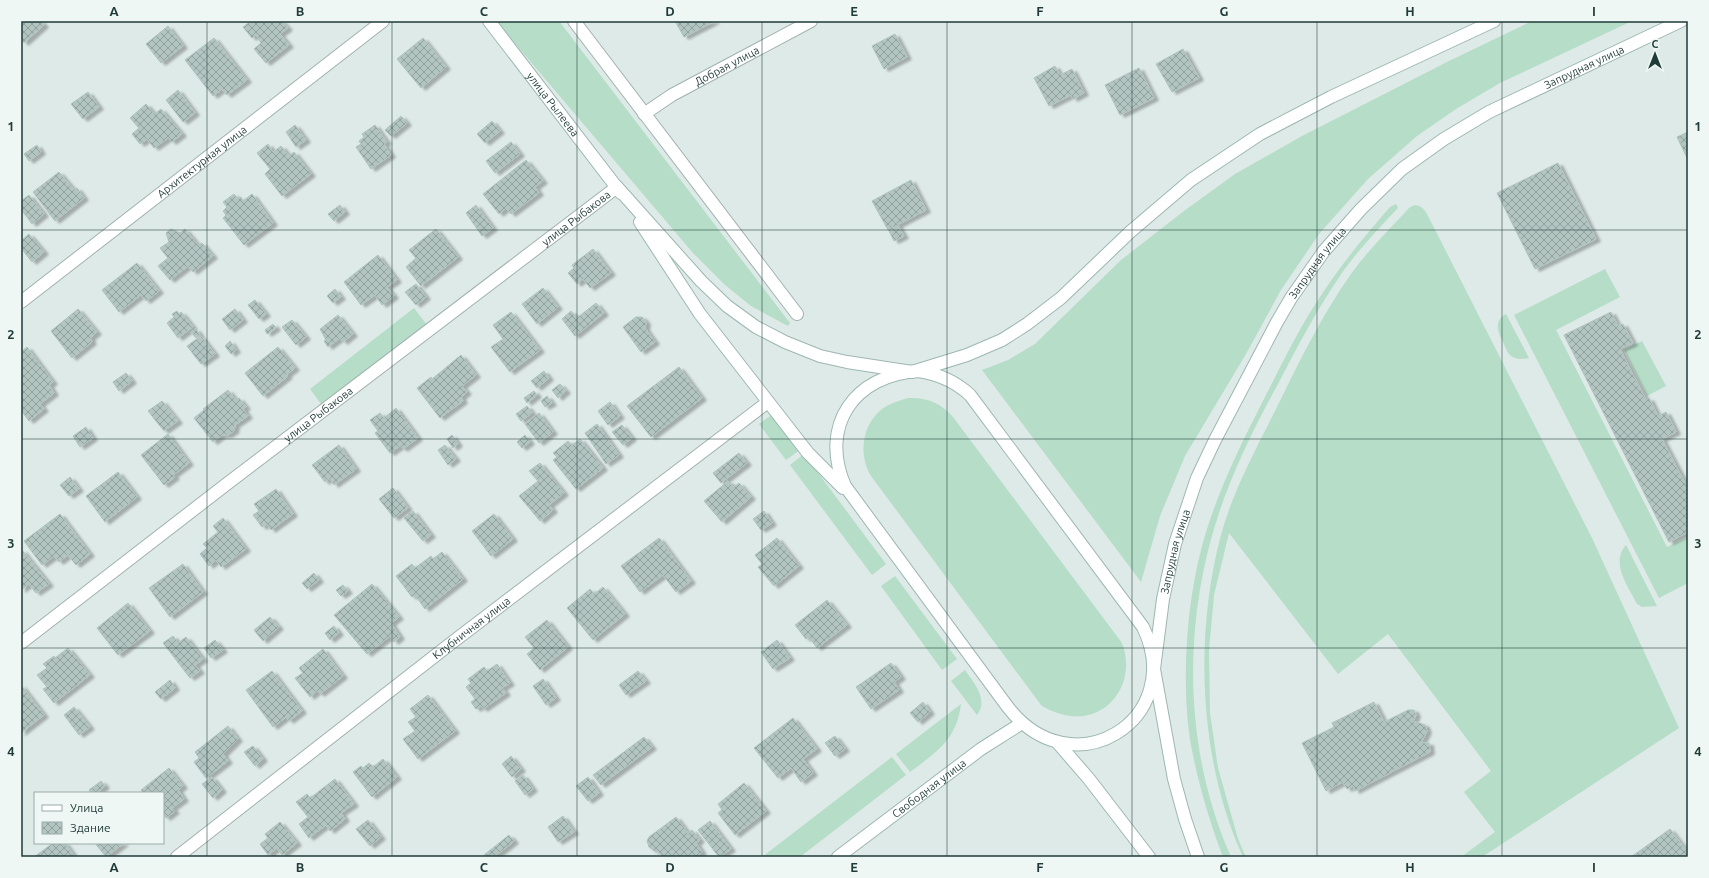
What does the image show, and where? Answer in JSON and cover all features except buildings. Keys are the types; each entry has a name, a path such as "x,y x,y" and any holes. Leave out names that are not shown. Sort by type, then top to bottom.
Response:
{"street":[{"name":"Архитектурная улица","path":"21,302 383,21"},
{"name":"улица Рылеева","path":"489,21 617,187 701,281 727,306 775,338 812,353 847,362 912,372"},
{"path":"574,21 797,314"},
{"name":"Добрая улица","path":"644,114 672,96 811,21"},
{"path":"912,372 967,355 1002,340 1027,324 1061,298 1130,232 1191,180 1260,134 1337,94 1494,21"},
{"name":"Запрудная улица","path":"1154,669 1164,592 1171,557 1185,510 1197,478 1215,440 1277,322 1291,298 1324,251 1361,209 1402,168 1450,135 1513,100 1681,21"},
{"name":"улица Рылеева","path":"617,187 700,314 808,453 853,498"},
{"name":"улица Рыбакова","path":"21,643 228,483 617,187"},
{"path":"1154,669 1152,684 1143,706 1122,729 1109,737 1087,744 1075,745 1057,742 1041,736 1022,723 845,486 837,464 836,440 843,418 855,398 873,383 894,374 912,372 930,373 951,381 961,387 977,403 1143,627 1152,649 1154,669 1174,779 1185,819 1198,857"},
{"name":"Клубничная улица","path":"177,857 454,641 768,402"},
{"name":"Свободная улица","path":"838,857 981,749 1022,723"},
{"path":"1057,742 1089,779 1149,857"}],"green space":[{"path":"496,21 559,21 790,323 788,326 751,306 725,285 693,253"},
{"path":"1532,21 1632,21 1500,83 1456,109 1417,136 1368,179 1319,234 1281,290 1246,354 1185,456 1160,516 1141,582 982,370 1008,360 1035,344 1121,260 1235,174 1302,136 1449,61"},
{"path":"1396,204 1398,208 1363,246 1344,270 1301,340 1239,461 1220,510 1208,552 1199,596 1194,640 1193,685 1196,729 1204,773 1215,816 1231,857 1223,857 1209,815 1194,759 1186,698 1189,621 1196,572 1201,550 1213,510 1237,453 1299,331 1314,306 1346,260 1390,207"},
{"path":"1415,205 1421,207 1427,214 1592,538 1679,728 1482,857 1461,857 1495,832 1464,792 1491,771 1388,634 1338,674 1229,533 1214,595 1209,650 1210,713 1218,768 1238,839 1246,857 1243,857 1228,820 1217,780 1205,698 1204,656 1207,614 1212,574 1221,535 1232,502 1246,469 1303,355 1330,305 1365,256 1410,207"},
{"path":"1605,269 1620,297 1556,330 1667,547 1688,537 1688,583 1659,598 1514,315"},
{"path":"414,308 427,325 321,404 310,389"},
{"path":"1506,314 1529,358 1515,358 1506,350 1500,336 1498,324 1499,320"},
{"path":"1642,341 1666,386 1647,396 1624,350"},
{"path":"908,398 933,402 944,408 953,417 1122,643 1126,658 1125,673 1121,687 1114,699 1104,708 1091,714 1077,716 1061,714 1041,705 871,476 864,458 863,449 866,431 875,416 882,409 895,402"},
{"path":"773,414 800,450 786,460 759,424"},
{"path":"804,454 886,564 872,575 790,465"},
{"path":"1626,545 1657,606 1642,607 1637,604 1625,582 1620,567 1620,559"},
{"path":"895,576 957,659 942,670 881,586"},
{"path":"965,670 976,686 981,698 980,709 977,715 951,681"},
{"path":"961,704 955,727 944,744 929,758 910,772 896,754"},
{"path":"892,757 906,775 800,857 762,857"}]}
